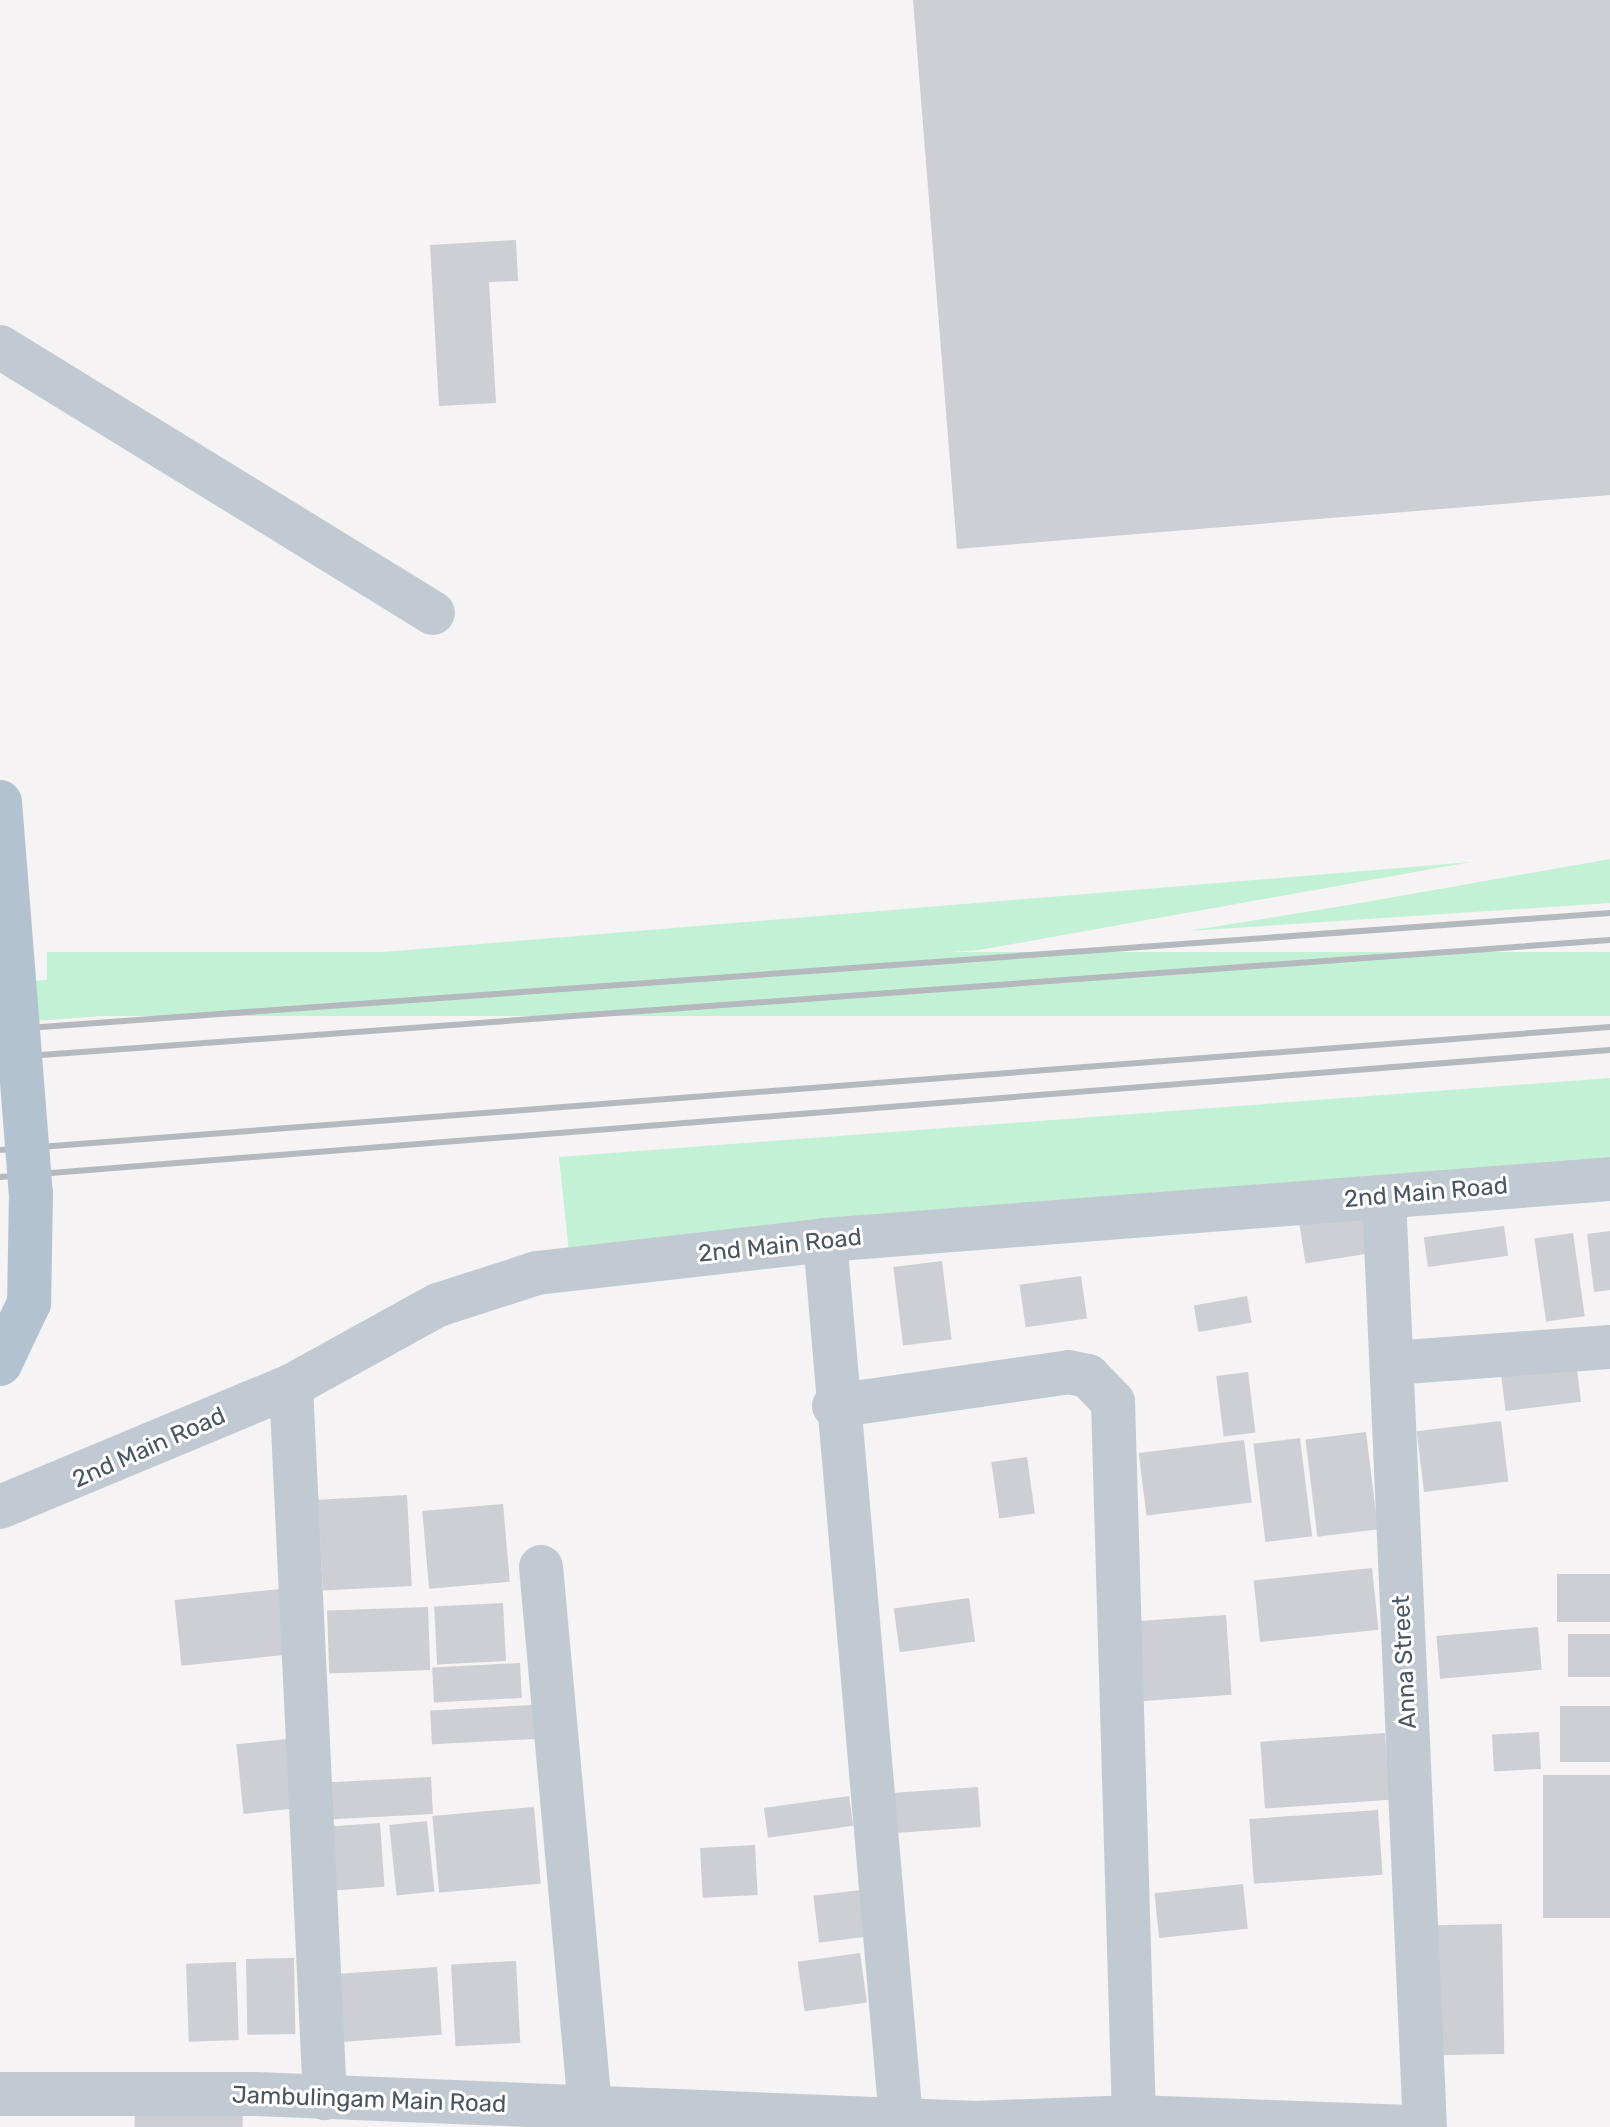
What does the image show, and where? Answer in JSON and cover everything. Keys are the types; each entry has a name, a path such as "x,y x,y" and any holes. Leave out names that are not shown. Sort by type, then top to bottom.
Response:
{"main road":[{"path":"0,802 31,1193 29,1303 0,1364"}],"street":[{"path":"0,347 433,613"},
{"name":"2nd Main Road","path":"0,1507 291,1386 438,1305 537,1273 825,1240 1610,1179"},
{"name":"Anna Street","path":"1384,1197 1425,2127"},
{"path":"825,1240 834,1406 901,2120"},
{"path":"1392,1363 1610,1347"},
{"path":"834,1406 1069,1372 1088,1376 1113,1402 1110,2121"},
{"path":"291,1386 325,2098"},
{"path":"541,1567 590,2108"},
{"name":"Jambulingam Main Road","path":"0,2094 256,2110 325,2098 537,2116 590,2108 821,2122 1110,2121 1387,2126"}],"green space":[{"path":"1610,859 1610,903 1188,931 1343,906"},
{"path":"1471,862 979,950 35,1021 33,981"},
{"path":"47,952 1610,952 1610,1016 47,1016"},
{"path":"1610,1078 1610,1160 569,1253 559,1157"}],"building":[{"path":"913,0 1610,0 1610,495 957,549"},
{"path":"516,240 518,281 489,282 496,403 439,406 430,245"},
{"path":"1368,1210 1375,1252 1306,1263 1299,1221"},
{"path":"1504,1226 1508,1256 1428,1267 1424,1237"},
{"path":"1610,1231 1610,1290 1594,1292 1587,1234"},
{"path":"1573,1233 1585,1316 1546,1322 1534,1238"},
{"path":"942,1261 952,1339 903,1345 893,1267"},
{"path":"1081,1276 1087,1319 1026,1327 1020,1285"},
{"path":"1247,1296 1252,1323 1199,1332 1194,1305"},
{"path":"1576,1361 1581,1402 1506,1411 1501,1370"},
{"path":"1248,1372 1255,1433 1224,1436 1216,1376"},
{"path":"1501,1421 1508,1482 1424,1492 1417,1431"},
{"path":"1366,1432 1378,1529 1317,1537 1305,1439"},
{"path":"1300,1438 1312,1536 1265,1542 1253,1444"},
{"path":"1244,1440 1252,1503 1146,1515 1139,1453"},
{"path":"1027,1457 1035,1513 999,1518 991,1462"},
{"path":"407,1495 412,1586 323,1591 318,1500"},
{"path":"503,1504 510,1582 429,1589 422,1511"},
{"path":"1372,1568 1378,1630 1260,1642 1254,1580"},
{"path":"1557,1574 1610,1574 1610,1622 1557,1622"},
{"path":"280,1589 287,1655 181,1666 175,1600"},
{"path":"969,1598 975,1642 900,1652 894,1609"},
{"path":"503,1603 506,1661 437,1665 434,1607"},
{"path":"428,1607 430,1670 329,1673 327,1611"},
{"path":"1226,1615 1232,1695 1141,1701 1135,1621"},
{"path":"1538,1627 1542,1670 1440,1679 1436,1636"},
{"path":"1568,1634 1610,1634 1610,1677 1568,1677"},
{"path":"520,1663 522,1698 434,1703 432,1668"},
{"path":"533,1705 535,1739 432,1744 430,1710"},
{"path":"1560,1706 1610,1706 1610,1762 1560,1762"},
{"path":"1539,1732 1541,1769 1494,1771 1492,1734"},
{"path":"1385,1733 1390,1800 1265,1809 1260,1742"},
{"path":"287,1739 294,1809 244,1814 236,1744"},
{"path":"1543,1775 1610,1775 1610,1918 1543,1918"},
{"path":"431,1777 433,1814 327,1819 325,1783"},
{"path":"978,1787 981,1827 895,1833 892,1793"},
{"path":"849,1796 853,1826 768,1838 764,1808"},
{"path":"534,1807 541,1884 439,1893 432,1816"},
{"path":"1378,1810 1383,1875 1254,1884 1249,1819"},
{"path":"427,1821 434,1892 397,1896 389,1825"},
{"path":"380,1823 384,1887 337,1890 332,1826"},
{"path":"755,1845 758,1895 703,1898 700,1848"},
{"path":"1243,1884 1248,1929 1159,1938 1154,1893"},
{"path":"861,1890 867,1937 819,1942 813,1896"},
{"path":"1502,1924 1504,2054 1436,2055 1434,1925"},
{"path":"860,1953 867,2003 805,2011 798,1962"},
{"path":"294,1958 295,2034 247,2035 246,1959"},
{"path":"516,1961 520,2043 455,2046 451,1964"},
{"path":"236,1962 239,2040 189,2042 186,1964"},
{"path":"437,1967 442,2035 337,2042 332,1974"},
{"path":"135,2102 243,2104 243,2127 135,2127"}],"railway":[{"path":"0,1030 1610,913"},
{"path":"0,1058 1610,940"},
{"path":"0,1150 1610,1027"},
{"path":"0,1177 1610,1050"}]}
